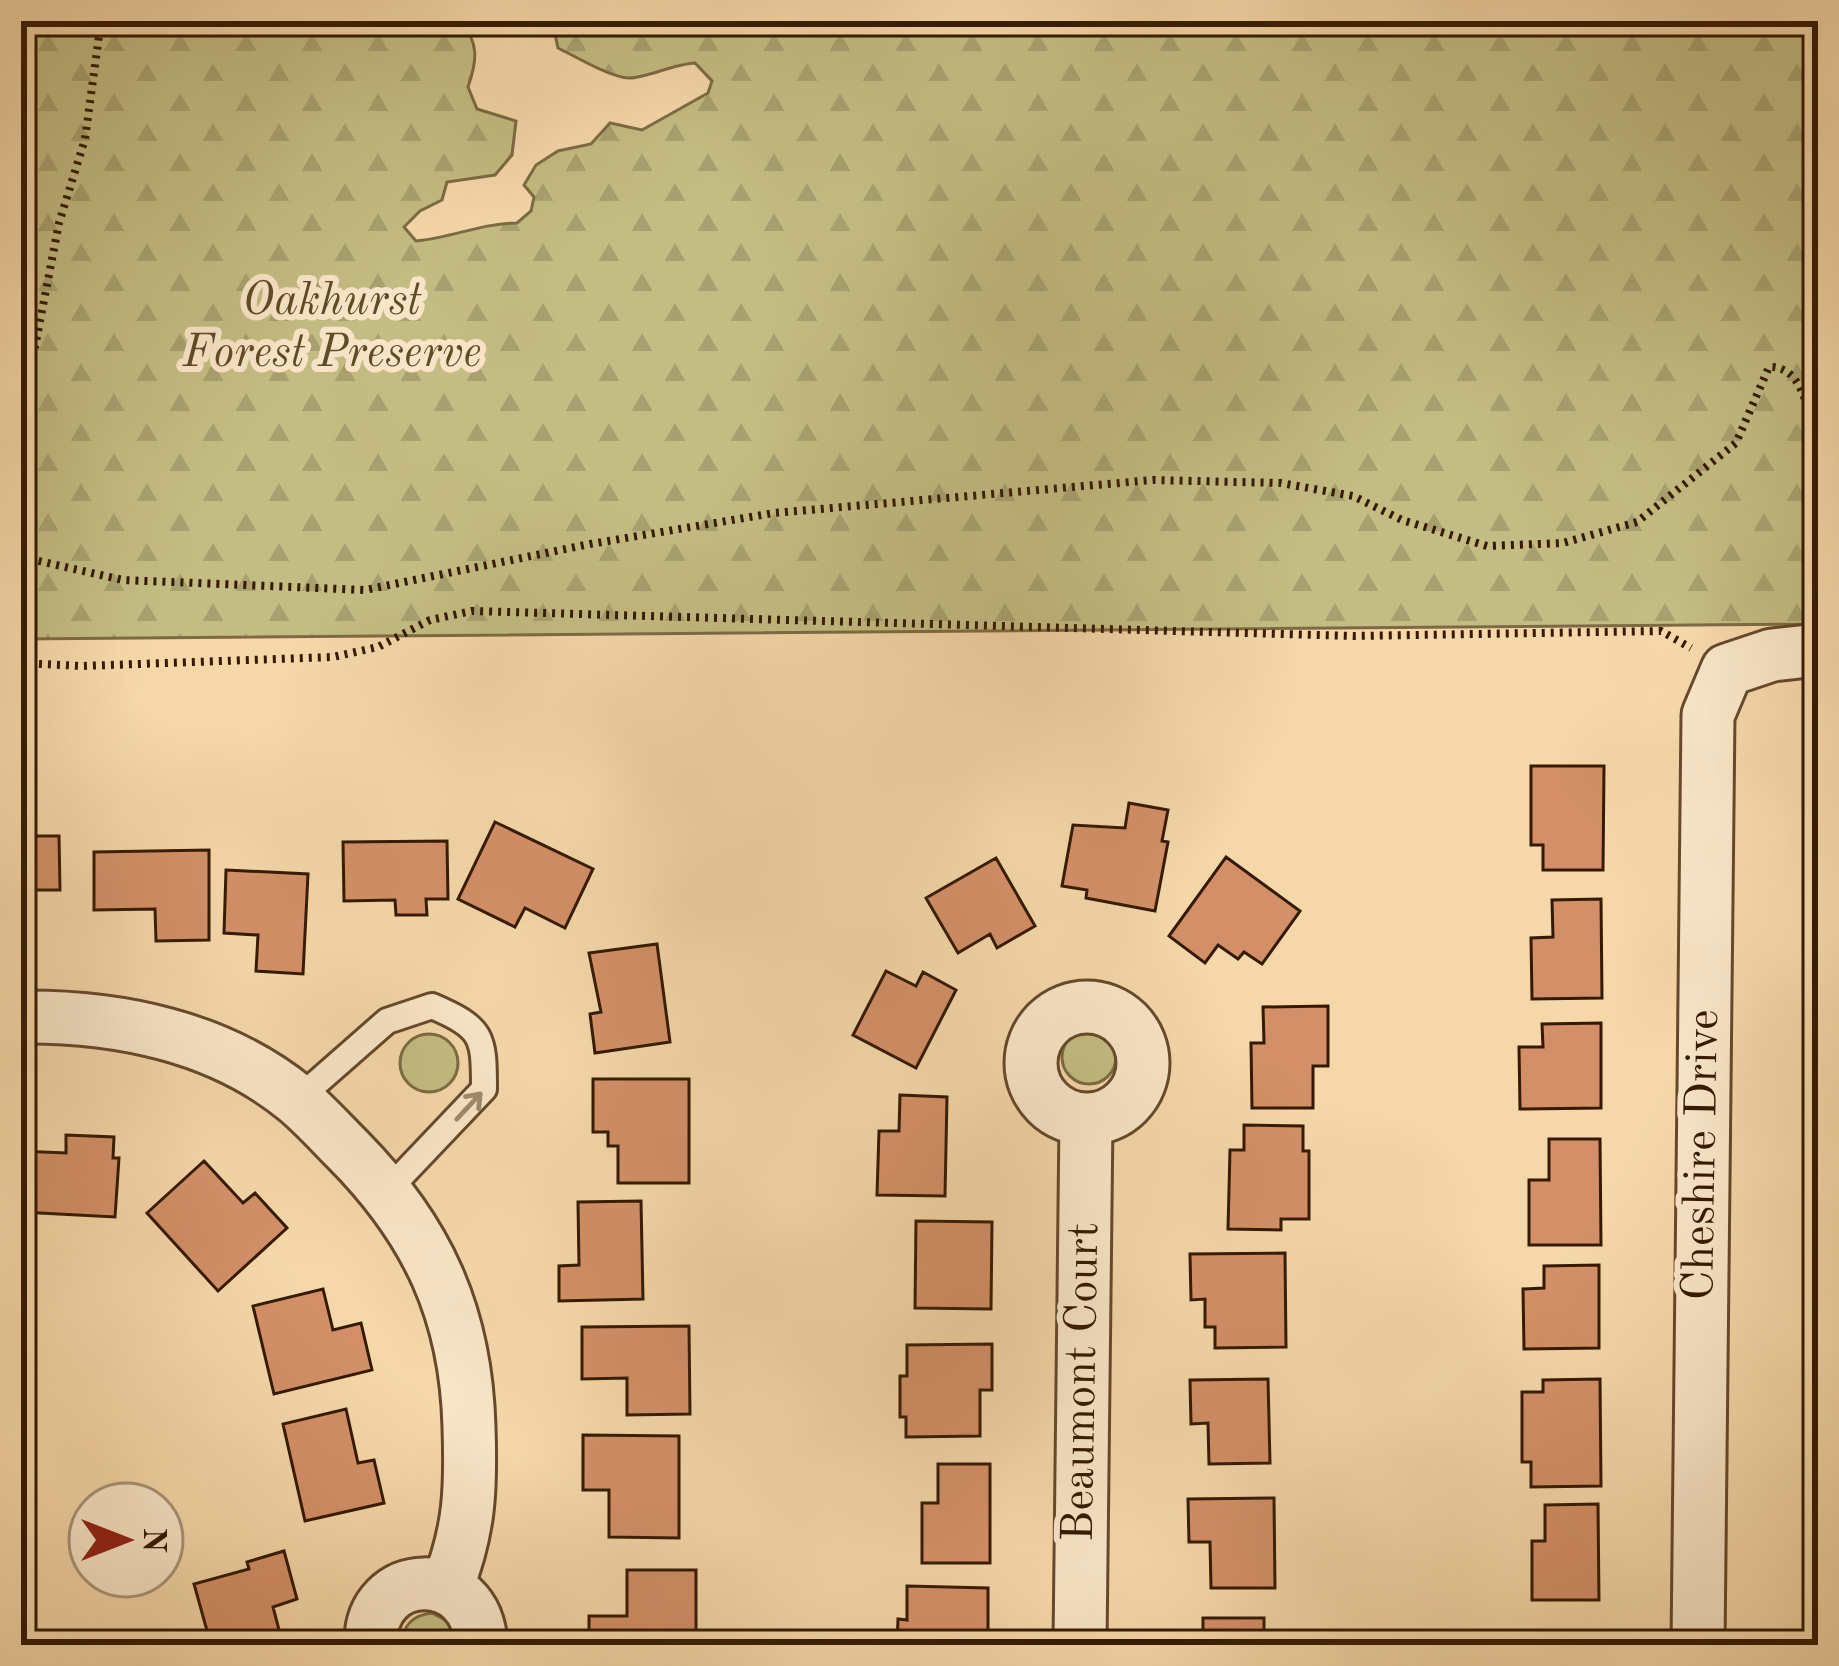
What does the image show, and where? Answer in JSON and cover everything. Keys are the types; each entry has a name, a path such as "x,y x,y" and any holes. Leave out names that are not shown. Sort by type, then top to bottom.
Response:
{"street":[{"name":"Cheshire Drive","path":"1698,1645 1708,715 1727,670 1772,655 1818,650"},
{"path":"21,1017 98,1020 188,1040 238,1063 297,1100 388,1190 442,1286 468,1388 472,1491 465,1542 447,1587"},
{"name":"Beaumont Court","path":"1080,1645 1087,1120"},
{"path":"371,1645 373,1622 381,1605 394,1592 411,1585 447,1587 463,1597 474,1611 481,1645"}],"lane":[{"path":"297,1100 387,1021 432,1006 467,1021 484,1049 484,1090 388,1190"}],"path":[{"path":"21,419 59,223 85,140 101,21"},
{"path":"21,557 123,580 365,590 774,513 1153,480 1281,483 1354,496 1402,520 1487,546 1563,543 1637,522 1684,487 1736,443 1769,367 1781,366 1795,376 1818,470"},
{"path":"21,663 82,666 333,657 377,647 430,620 472,611 1354,636 1661,631"}],"green space":[{"name":"Oakhurst Forest Preserve","path":"21,21 459,21 473,44 475,60 468,87 477,109 516,121 512,155 495,175 447,182 442,200 420,211 404,227 416,241 517,223 531,211 534,197 524,185 536,165 558,151 591,144 610,123 642,130 708,93 712,81 695,63 629,78 603,71 558,48 552,21 1818,21 1818,624 21,639"},
{"path":"1089,1030 1108,1038 1116,1057 1108,1076 1089,1084 1070,1076 1062,1057 1070,1038"},
{"path":"429,1034 449,1043 458,1063 449,1083 429,1092 409,1083 400,1063 409,1043"},
{"path":"432,1613 451,1623 457,1645 402,1645 410,1623"}],"building":[{"path":"1531,766 1604,766 1603,870 1543,870 1543,845 1531,845"},
{"path":"1129,803 1168,810 1162,841 1168,842 1155,911 1086,898 1087,890 1062,886 1073,825 1125,828"},
{"path":"21,806 23,836 59,836 60,890 21,890"},
{"path":"495,822 593,869 565,928 525,908 515,927 458,899"},
{"path":"447,841 448,899 426,899 427,915 396,915 395,900 344,901 343,842"},
{"path":"209,850 209,940 156,941 155,909 94,910 94,852"},
{"path":"1226,857 1300,911 1262,964 1244,952 1238,959 1218,945 1205,963 1169,936"},
{"path":"996,858 1035,926 997,948 990,934 958,953 926,898"},
{"path":"226,870 308,874 303,974 256,971 258,935 224,933"},
{"path":"1601,899 1602,998 1532,999 1531,938 1553,937 1552,900"},
{"path":"657,944 670,1042 595,1053 590,1014 601,1012 589,953"},
{"path":"886,971 916,986 923,972 956,990 916,1068 853,1035"},
{"path":"1328,1006 1328,1066 1313,1066 1313,1108 1252,1108 1251,1043 1264,1043 1263,1007"},
{"path":"1601,1023 1601,1108 1520,1109 1519,1047 1543,1047 1542,1024"},
{"path":"593,1079 689,1079 689,1183 618,1183 618,1146 608,1146 608,1132 593,1132"},
{"path":"900,1095 947,1097 945,1196 877,1195 879,1131 899,1131"},
{"path":"1244,1125 1303,1126 1303,1151 1309,1151 1309,1219 1281,1219 1281,1230 1228,1229 1230,1150 1244,1150"},
{"path":"66,1135 114,1137 113,1158 119,1158 115,1217 21,1212 21,1151 66,1153"},
{"path":"1549,1139 1600,1139 1601,1245 1529,1245 1529,1180 1549,1180"},
{"path":"204,1161 243,1203 255,1193 287,1228 218,1291 147,1213"},
{"path":"641,1201 643,1299 559,1301 559,1266 579,1265 578,1202"},
{"path":"916,1221 992,1222 991,1309 915,1308"},
{"path":"1285,1253 1286,1347 1215,1348 1215,1327 1205,1327 1205,1299 1191,1300 1190,1254"},
{"path":"1599,1265 1599,1348 1524,1349 1523,1289 1544,1288 1544,1266"},
{"path":"323,1289 333,1330 361,1323 372,1370 274,1394 253,1306"},
{"path":"689,1326 690,1414 627,1415 627,1378 582,1379 582,1327"},
{"path":"992,1344 992,1390 980,1390 980,1436 906,1437 906,1417 900,1417 900,1376 907,1376 907,1345"},
{"path":"1268,1379 1270,1463 1209,1464 1208,1423 1191,1424 1190,1380"},
{"path":"1600,1379 1601,1486 1531,1487 1531,1462 1522,1462 1522,1392 1543,1392 1543,1380"},
{"path":"1813,1384 1818,1384 1818,1435 1812,1435"},
{"path":"346,1409 358,1463 374,1460 384,1503 305,1521 283,1424"},
{"path":"583,1435 679,1436 679,1538 609,1537 609,1490 583,1490"},
{"path":"938,1464 990,1464 990,1563 922,1563 922,1503 938,1503"},
{"path":"1274,1498 1275,1588 1211,1588 1210,1542 1189,1542 1188,1499"},
{"path":"1598,1504 1599,1600 1532,1600 1532,1541 1545,1541 1545,1505"},
{"path":"1812,1513 1818,1513 1818,1594 1812,1594"},
{"path":"284,1551 297,1599 273,1607 283,1645 211,1645 194,1584 249,1569 247,1562"},
{"path":"627,1570 696,1570 696,1645 589,1645 589,1616 627,1616"},
{"path":"907,1586 988,1588 988,1637 974,1636 974,1645 897,1645 898,1619 907,1620"},
{"path":"1203,1618 1264,1618 1264,1645 1203,1645"},
{"path":"1512,1631 1601,1631 1600,1645 1512,1645"}]}
